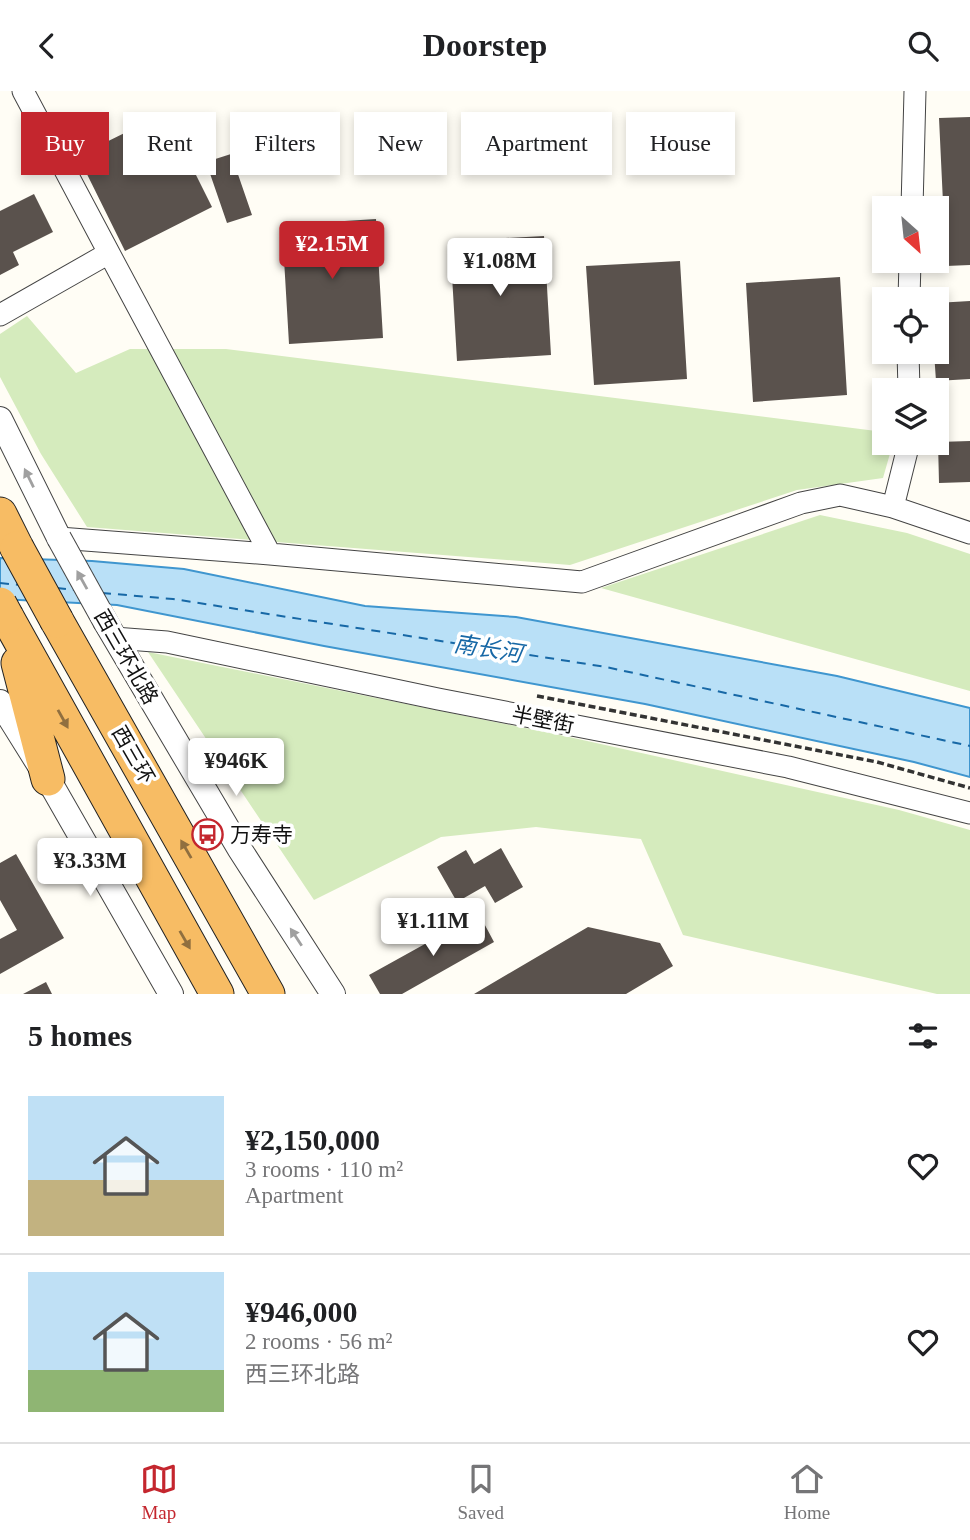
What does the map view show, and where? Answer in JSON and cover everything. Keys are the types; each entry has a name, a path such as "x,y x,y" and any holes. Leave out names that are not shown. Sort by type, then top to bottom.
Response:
{"highway":[{"name":"西三环","path":"0,514 8,536 268,994"},
{"name":"西三环","path":"3,610 217,994"},
{"path":"3,610 48,779"}],"street":[{"path":"23,91 270,554"},
{"path":"912,196 915,91"},
{"path":"0,315 108,253"},
{"name":"西三环北路","path":"0,419 59,538 110,630 239,848 333,994"},
{"path":"892,507 906,455"},
{"path":"59,538 582,582 801,503 840,495 892,507 970,533"},
{"name":"半壁街","path":"110,630 438,699 788,768 970,813"},
{"path":"0,702 48,779 171,994"}],"green space":[{"path":"27,316 76,373 130,349 226,349 872,430 872,455 890,455 883,478 797,490 570,565 87,527 41,454 0,377 0,334"},
{"path":"820,515 907,533 970,554 970,691 601,588"},
{"path":"148,652 560,735 899,810 970,830 970,994 937,994 683,935 641,839 536,827 441,837 314,900"}],"water":[{"name":"南长河","path":"0,558 92,561 184,569 365,606 516,617 837,676 970,708 970,777 914,762 645,704 324,646 117,605 0,599"}],"building":[{"path":"970,117 970,265 949,266 949,196 943,196 939,118"},
{"path":"123,134 123,175 196,175 212,207 125,251 87,175 109,175 109,141"},
{"path":"230,154 230,175 238,175 252,215 227,223 210,175 216,175 216,159"},
{"path":"34,194 53,232 13,252 19,265 0,275 0,211"},
{"path":"376,219 383,338 289,344 282,225"},
{"path":"544,236 551,355 457,361 450,241"},
{"path":"680,261 687,379 594,385 586,266"},
{"path":"840,277 847,395 753,402 746,283"},
{"path":"970,301 970,379 936,378 935,364 949,364 949,302"},
{"path":"970,441 970,482 939,483 938,455 949,455 949,442"},
{"path":"501,848 523,887 495,903 485,886 457,902 437,867 466,850 474,864"},
{"path":"16,854 64,938 0,974 0,939 17,930 0,900 0,863"},
{"path":"479,914 494,942 402,994 380,994 369,975"},
{"path":"588,927 660,943 673,966 626,994 474,994"},
{"path":"46,982 52,994 23,994"}],"ferry route":[{"path":"0,583 20,585"},
{"path":"57,588 76,590"},
{"path":"102,593 173,599 606,667 970,746"}],"place":[{"name":"万寿寺","path":"207,835"}]}
